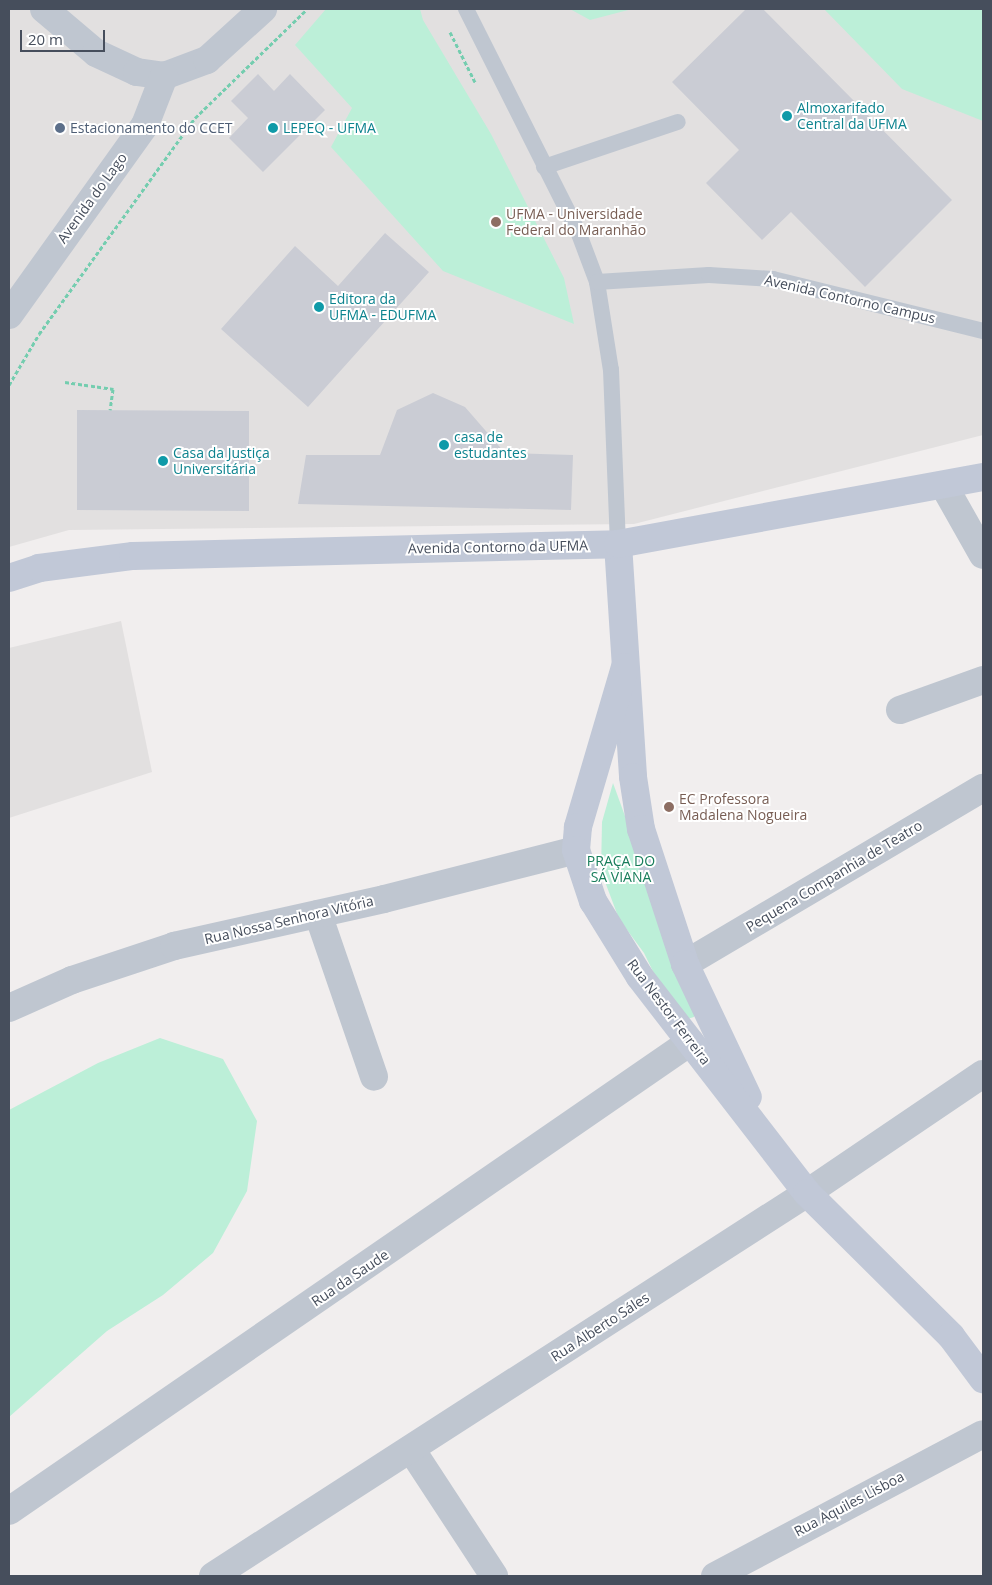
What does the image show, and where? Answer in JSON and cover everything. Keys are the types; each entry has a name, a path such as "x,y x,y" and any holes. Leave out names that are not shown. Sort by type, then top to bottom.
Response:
{"street":[{"path":"44,9 103,57 137,72 164,76 208,60 262,9"},
{"name":"Avenida do Lago","path":"9,315 145,125 164,76"},
{"name":"Avenida Contorno da UFMA","path":"9,578 39,568 133,556 618,544 944,486 983,476"},
{"path":"944,486 983,555"},
{"name":"Rua Nestor Ferreira","path":"618,544 626,667 641,829 685,964 772,1145"},
{"name":"Rua Nestor Ferreira","path":"626,667 578,827 576,850 593,901 640,977 772,1145 807,1193 952,1336 983,1378"},
{"path":"900,710 983,680"},
{"name":"Pequena Companhia de Teatro","path":"685,964 983,788"},
{"name":"Rua Nossa Senhora Vitória","path":"9,1008 72,980 174,946 318,914 576,850"},
{"path":"318,914 374,1077"},
{"name":"Rua da Saude","path":"9,1512 690,1042"},
{"name":"Rua Alberto Sáles","path":"213,1576 807,1193 983,1074"},
{"name":"Rua Aquiles Lisboa","path":"715,1576 983,1434"},
{"path":"411,1448 494,1576"}],"lane":[{"path":"466,9 544,167 580,234 596,282 611,370 618,544"},
{"path":"544,167 678,122"},
{"name":"Avenida Contorno Campus","path":"596,282 709,275 773,279 983,331"}],"path":[{"path":"9,385 39,334 195,118 307,9"},
{"path":"447,24 480,92"},
{"path":"66,382 113,389 110,410"}],"shaded area":[{"name":"UFMA - Universidade Federal do Maranhão","path":"9,9 983,9 983,435 634,524 69,530 9,547"},
{"path":"121,621 152,772 9,818 9,648"}],"green space":[{"path":"326,9 420,9 423,20 491,134 564,278 574,324 443,271 331,147 352,108 295,45"},
{"path":"570,9 632,9 590,20"},
{"path":"824,9 983,9 983,121 902,89"},
{"name":"PRAÇA DO SÁ VIANA","path":"613,783 695,1009 694,1017 687,1019 669,1004 644,953 619,919 601,871 602,822"},
{"path":"160,1038 223,1059 257,1121 247,1191 213,1253 163,1295 107,1331 9,1417 9,1110 98,1063"}],"building":[{"name":"Almoxarifado Central da UFMA","path":"746,9 763,9 952,200 865,287 791,212 762,240 706,183 739,150 672,82"},
{"name":"LEPEQ - UFMA","path":"258,74 274,91 290,74 325,110 263,172 229,138 248,118 231,101"},
{"name":"Editora da UFMA - EDUFMA","path":"385,233 429,272 308,407 221,329 295,246 338,286"},
{"name":"casa de estudantes","path":"433,393 465,407 505,453 573,455 571,510 298,504 306,455 380,455 397,410"},
{"name":"Casa da Justiça Universitária","path":"77,410 249,411 249,511 77,510"}],"place":[{"name":"Almoxarifado Central da UFMA","path":"787,116"},
{"name":"Estacionamento do CCET","path":"60,128"},
{"name":"LEPEQ - UFMA","path":"273,128"},
{"name":"UFMA - Universidade Federal do Maranhão","path":"496,222"},
{"name":"Editora da UFMA - EDUFMA","path":"319,307"},
{"name":"casa de estudantes","path":"444,445"},
{"name":"Casa da Justiça Universitária","path":"163,461"},
{"name":"EC Professora Madalena Nogueira","path":"669,807"}]}
